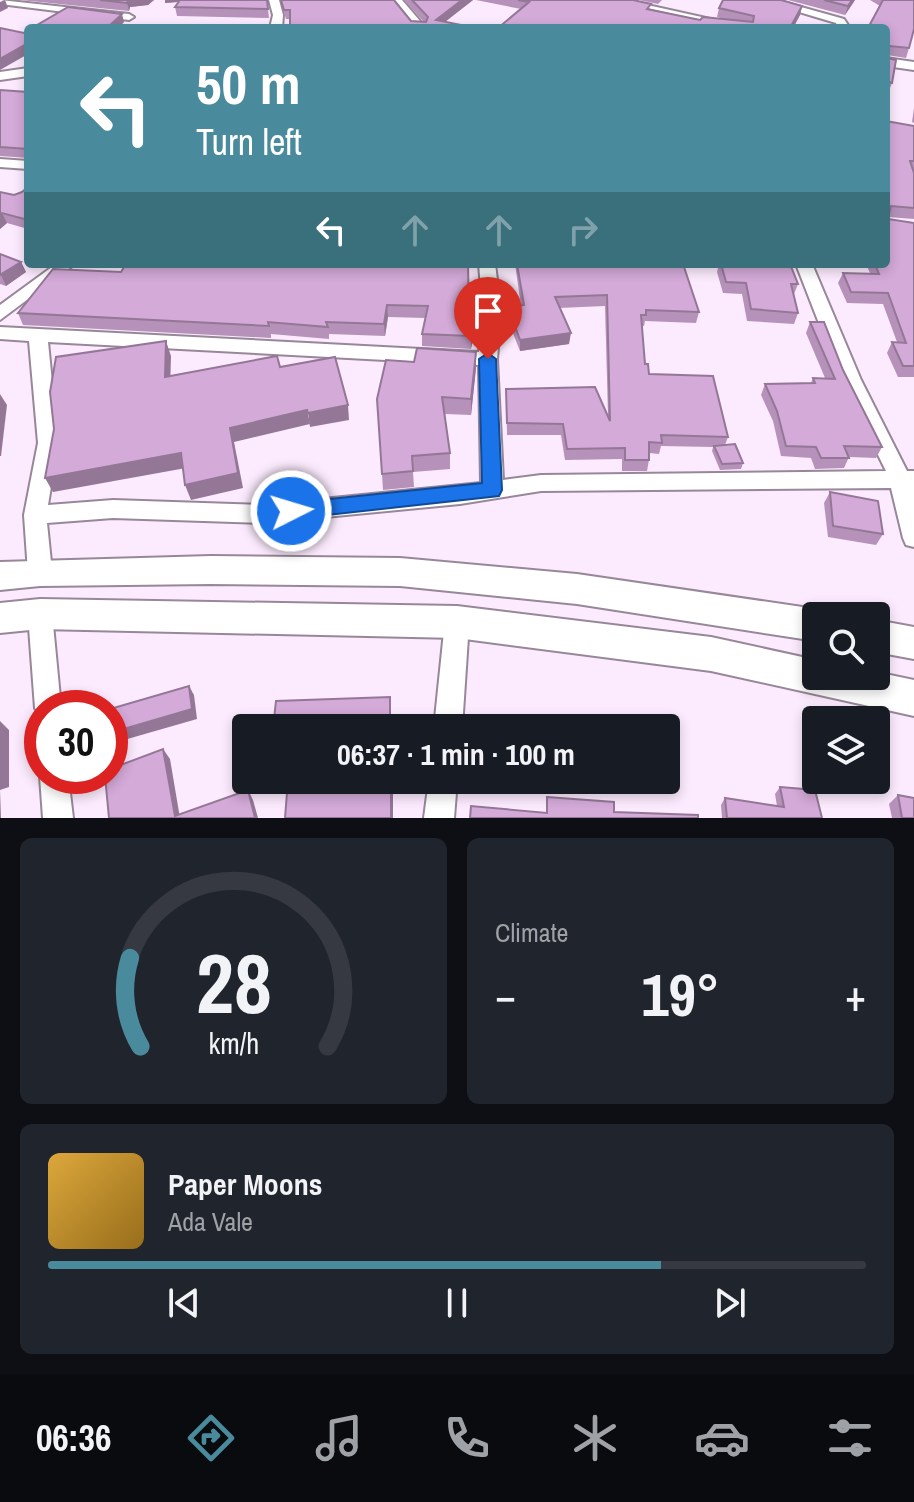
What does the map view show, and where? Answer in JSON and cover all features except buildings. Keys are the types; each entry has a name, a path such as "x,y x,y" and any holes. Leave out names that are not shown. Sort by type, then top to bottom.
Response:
{"main road":[{"path":"0,576 40,572 400,572 577,589 802,623"},
{"path":"0,618 40,614 457,622 711,654 914,698"},
{"path":"890,639 914,643"}],"street":[{"path":"274,0 277,24"},
{"path":"396,0 417,24"},
{"path":"610,0 726,24"},
{"path":"766,0 842,24"},
{"path":"0,1 130,12 123,24"},
{"path":"890,63 914,66"},
{"path":"0,76 24,73"},
{"path":"0,163 24,165"},
{"path":"0,314 62,268"},
{"path":"487,268 492,312 488,359 492,490"},
{"path":"806,268 851,380 907,479 914,538"},
{"path":"0,333 488,359"},
{"path":"38,337 48,443 35,515 40,572"},
{"path":"35,515 113,509 263,514 541,483 588,481 907,479"},
{"path":"40,614 46,690"},
{"path":"449,714 457,622"},
{"path":"56,794 58,818"},
{"path":"439,818 442,794"}],"route":[{"path":"291,511 492,490 488,359"}]}
